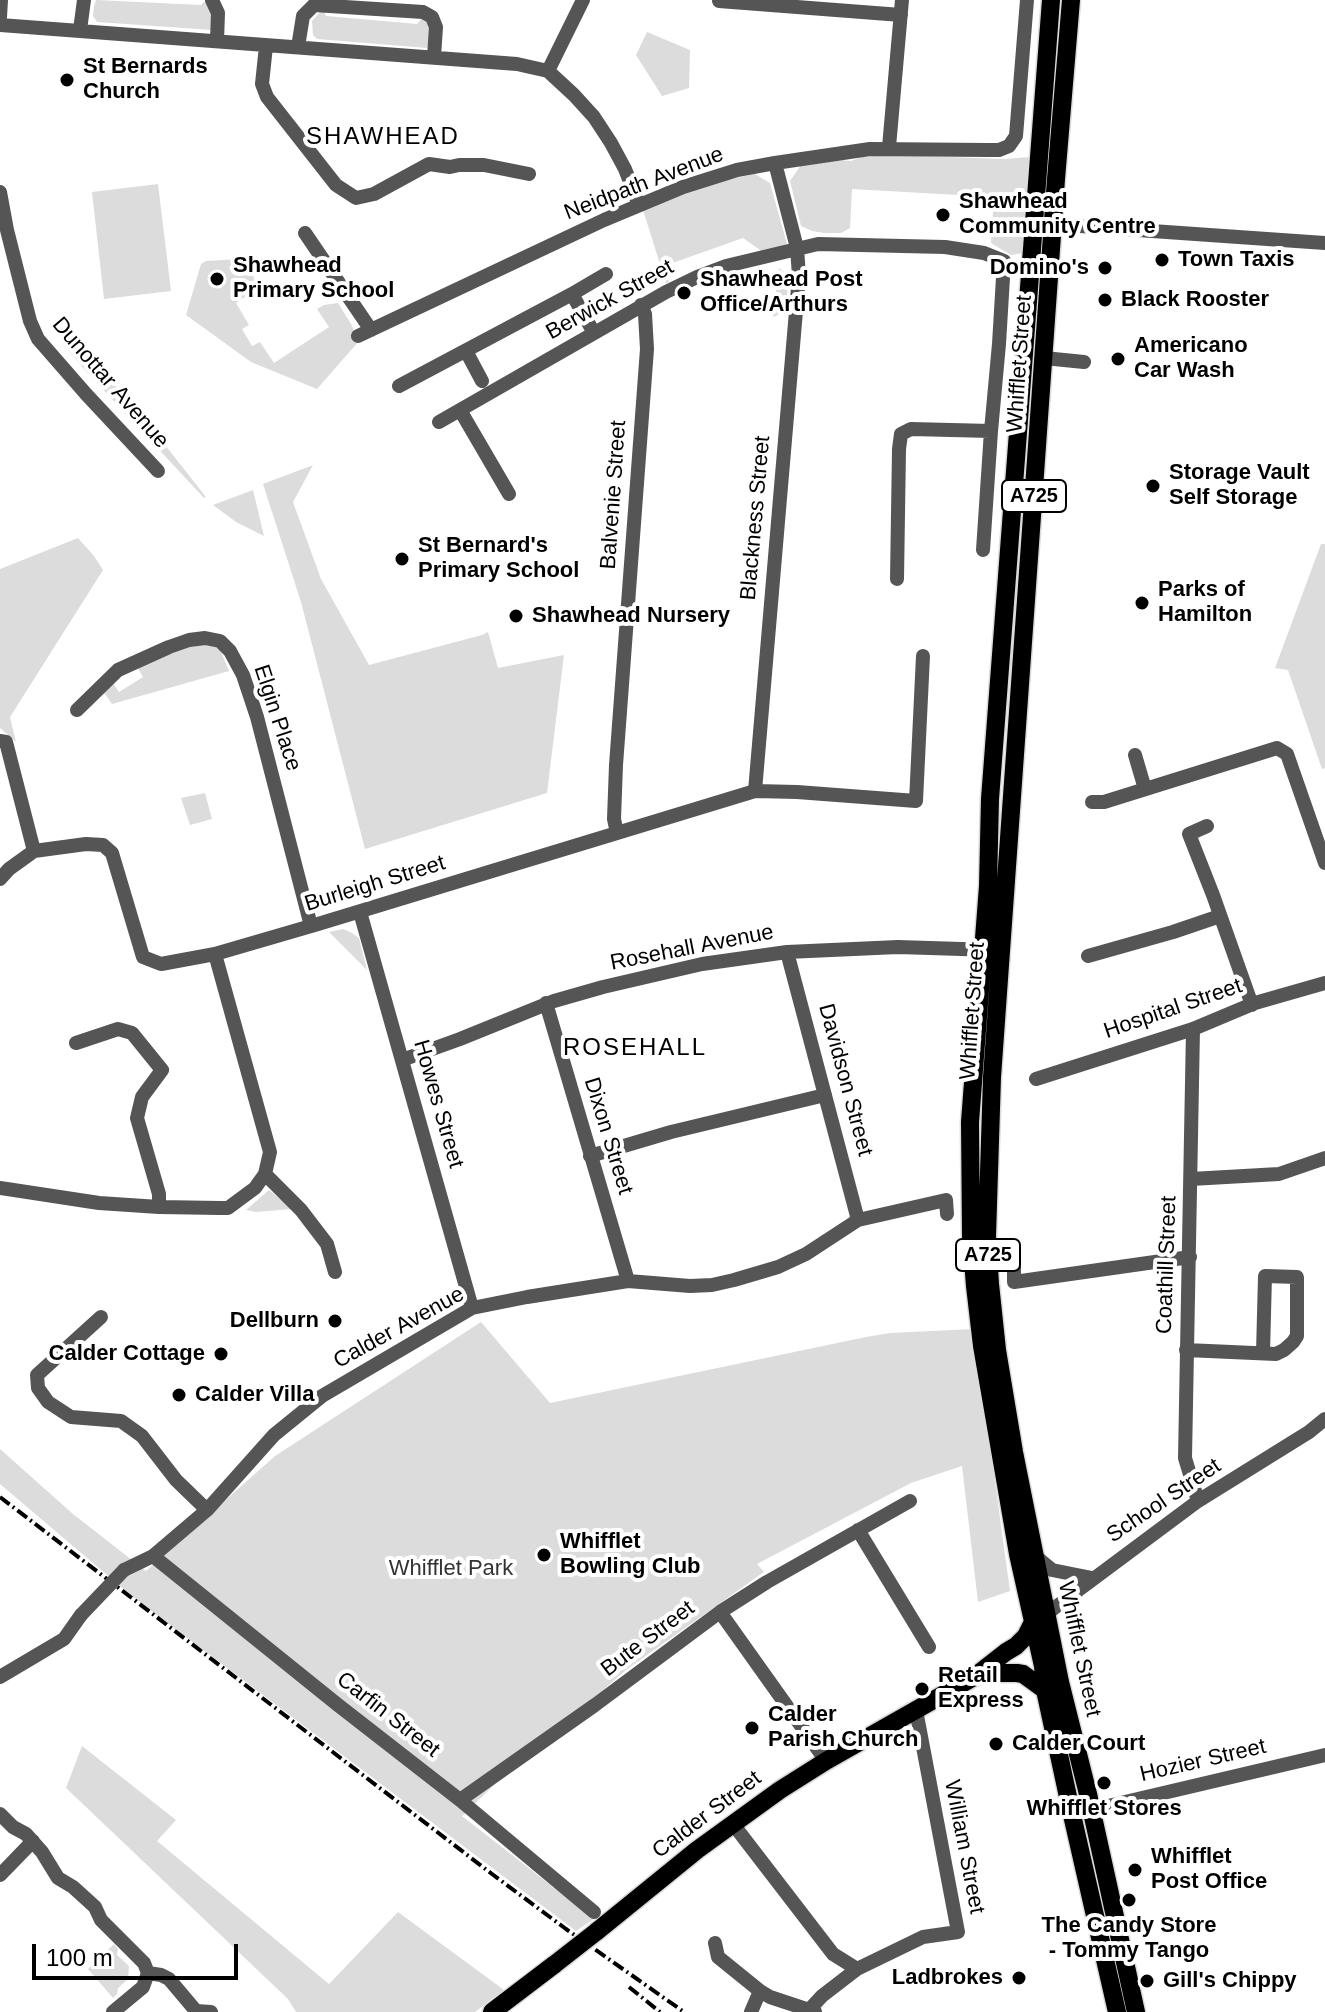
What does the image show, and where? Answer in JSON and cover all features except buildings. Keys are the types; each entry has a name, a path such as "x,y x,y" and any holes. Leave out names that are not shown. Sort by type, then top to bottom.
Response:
{"main road":[{"name":"Whifflet Street","path":"1050,143 1051,0"},
{"name":"Whifflet Street","path":"1071,0 1050,143 990,799 988,886 970,1122 971,1236 982,1346 1000,1453 1039,1619 1060,1682 1136,2012"},
{"name":"Whifflet Street","path":"1047,179 1044,358 990,1117 988,1252 997,1350 1035,1556 1045,1690 1117,2012"},
{"name":"Calder Street","path":"492,2012 733,1824 826,1761 974,1677 1016,1646 1039,1619"},
{"name":"Whifflet Street","path":"974,1677 992,1673 1023,1674 1045,1690"}],"street":[{"path":"0,17 1,0"},
{"path":"80,30 84,0"},
{"path":"212,0 218,13 217,41"},
{"path":"548,71 583,0"},
{"name":"Neidpath Avenue","path":"305,233 365,333 604,220 737,170 846,151 889,147 999,150 1009,146 1016,136 1027,0"},
{"path":"719,1 902,8 889,147"},
{"path":"298,47 303,16 314,5 423,12 432,17 436,27 434,57"},
{"path":"0,25 434,57 517,64 548,71 594,117 625,169 639,205"},
{"path":"266,46 262,84 267,97 336,185 356,198 374,194 429,164 450,167 484,165 529,174"},
{"name":"Blackness Street","path":"755,791 799,276 797,248 775,163"},
{"name":"Dunottar Avenue","path":"0,192 3,231 38,339 158,471"},
{"path":"1080,226 1325,243"},
{"name":"Berwick Street","path":"439,422 641,305 697,277 726,266 818,244 945,247 984,253 1004,261 991,431"},
{"path":"315,280 330,271"},
{"path":"399,386 606,274"},
{"path":"572,294 594,333"},
{"name":"Balvenie Street","path":"617,833 614,819 616,765 647,349 645,314 641,305"},
{"path":"466,351 482,381"},
{"path":"1044,358 1084,362"},
{"path":"460,410 509,494"},
{"path":"897,579 899,449 901,434 911,429 991,431 983,550"},
{"name":"Elgin Place","path":"77,710 118,670 189,640 205,638 220,641 230,651 243,675 257,717 311,926"},
{"name":"Burleigh Street","path":"34,851 86,844 103,845 112,853 143,957 161,964 215,954 360,912 755,791 916,801 923,656"},
{"path":"0,741 6,742 5,762 34,851 0,879"},
{"path":"1092,802 1104,802 1277,748 1287,754 1325,863"},
{"path":"1135,755 1145,789"},
{"path":"1207,826 1189,834 1252,1005"},
{"name":"Howes Street","path":"360,912 472,1308"},
{"path":"1088,956 1220,916"},
{"name":"Rosehall Avenue","path":"402,1060 546,1003 702,964 787,952 898,947 1002,950"},
{"name":"Davidson Street","path":"787,952 858,1220"},
{"path":"0,1188 99,1203 228,1208 255,1188 265,1174 270,1152 215,954"},
{"name":"Hospital Street","path":"1036,1079 1325,983"},
{"name":"Dixon Street","path":"546,1003 628,1281"},
{"path":"76,1043 118,1029 132,1033 162,1070 142,1097 137,1118 159,1194 159,1207"},
{"name":"Coathill Street","path":"1193,1029 1185,1458 1198,1501"},
{"path":"590,1156 671,1132 825,1095"},
{"path":"1191,1179 1279,1174 1325,1158"},
{"path":"265,1174 301,1210 327,1244 335,1272"},
{"name":"Calder Avenue","path":"0,1677 64,1639 81,1615 124,1570 153,1556 207,1510 274,1435 322,1396 472,1308 628,1281 712,1285 778,1267 806,1254 858,1220 946,1200 947,1214"},
{"path":"1014,1267 1014,1282 1190,1257"},
{"path":"1186,1350 1276,1354 1284,1350 1297,1336 1297,1277 1265,1276 1263,1353"},
{"path":"101,1317 37,1375 38,1388 48,1402 71,1417 121,1421 142,1436 176,1480 207,1510"},
{"name":"School Street","path":"1039,1619 1198,1501 1325,1419"},
{"name":"Bute Street","path":"460,1800 584,1714 720,1612 910,1501"},
{"path":"858,1530 929,1647"},
{"name":"Carfin Street","path":"153,1556 460,1800 594,1912"},
{"path":"1035,1556 1052,1570 1092,1578"},
{"path":"720,1612 826,1761"},
{"name":"William Street","path":"857,1969 923,1937 958,1932 916,1710"},
{"name":"Hozier Street","path":"1091,1810 1325,1755"},
{"path":"0,1814 33,1841 58,1878 95,1907 101,1920 144,1963 148,1973 143,1987 113,2012"},
{"path":"715,1943 718,1957 760,1991 812,2011 822,1996 857,1969 833,1954 733,1824"},
{"path":"0,1875 33,1841"},
{"path":"148,1973 169,1979 196,2011 211,2012"},
{"path":"751,2012 760,1991"}],"green space":[{"path":"96,0 201,5 206,0 213,4 212,30 97,22 93,16"},
{"path":"323,9 326,16 417,24 422,18 430,20 432,39 427,48 317,39 313,35 312,21"},
{"path":"647,32 690,50 689,88 662,96 636,55"},
{"path":"891,155 1029,157 1023,253 1011,255 991,243 994,197 852,189 850,228 841,233 824,233 801,226 790,181 801,165"},
{"path":"755,174 770,183 787,244 763,252 743,238 664,266 669,282 666,283 643,210 678,195"},
{"path":"158,184 171,291 104,299 92,192"},
{"path":"241,259 260,286 236,303 249,325 242,329 252,346 260,342 274,363 329,327 317,309 324,305 338,303 351,324 359,341 317,389 251,362 186,315 201,264"},
{"path":"779,268 789,276 785,312 773,317"},
{"path":"67,338 128,398 206,497 84,369 62,343"},
{"path":"313,465 293,502 321,579 369,665 488,632 498,668 564,655 547,793 365,849 301,602 263,484"},
{"path":"253,490 264,536 236,522 213,505"},
{"path":"78,538 103,570 10,717 16,742 0,728 0,569"},
{"path":"1321,544 1325,544 1325,768 1322,769 1288,670 1275,668"},
{"path":"204,641 220,649 229,671 112,704 103,691 113,683 119,692 143,677 136,665"},
{"path":"205,793 212,819 190,825 181,798"},
{"path":"343,929 359,938 367,970 329,932"},
{"path":"269,1190 292,1209 246,1210"},
{"name":"Whifflet Park","path":"481,1322 550,1403 866,1337 974,1329 1010,1591 978,1602 962,1466 911,1483 757,1564 764,1572 626,1670 462,1816 594,1919 576,1931 133,1597 0,1484 0,1449 73,1514 146,1571 275,1456"},
{"path":"82,1746 176,1820 157,1841 329,1984 398,1912 504,1990 475,2012 296,2012 288,1999 66,1788"},
{"path":"114,1944 118,1949 117,1955 129,1966 128,1979 113,1998 88,1969"}],"railway":[{"path":"0,1497 492,1874 684,2012"},
{"path":"629,1987 660,2012"}],"place":[{"name":"St Bernards Church","path":"67,80"},
{"name":"Shawhead Community Centre","path":"943,215"},
{"name":"Town Taxis","path":"1162,260"},
{"name":"Domino's","path":"1105,268"},
{"name":"Shawhead Primary School","path":"217,279"},
{"name":"Shawhead Post Office/Arthurs","path":"684,293"},
{"name":"Black Rooster","path":"1105,300"},
{"name":"Americano Car Wash","path":"1118,359"},
{"name":"Storage Vault Self Storage","path":"1153,486"},
{"name":"St Bernard's Primary School","path":"402,559"},
{"name":"Parks of Hamilton","path":"1142,603"},
{"name":"Shawhead Nursery","path":"516,616"},
{"name":"Dellburn","path":"335,1321"},
{"name":"Calder Cottage","path":"221,1354"},
{"name":"Calder Villa","path":"179,1395"},
{"name":"Whifflet Bowling Club","path":"544,1555"},
{"name":"Retail Express","path":"922,1689"},
{"name":"Calder Parish Church","path":"752,1728"},
{"name":"Calder Court","path":"996,1744"},
{"name":"Whifflet Stores","path":"1104,1783"},
{"name":"Whifflet Post Office","path":"1135,1870"},
{"name":"The Candy Store - Tommy Tango","path":"1129,1900"},
{"name":"Ladbrokes","path":"1019,1978"},
{"name":"Gill's Chippy","path":"1147,1981"}],"district":[{"name":"SHAWHEAD","path":"383,137"},
{"name":"ROSEHALL","path":"635,1048"}]}
